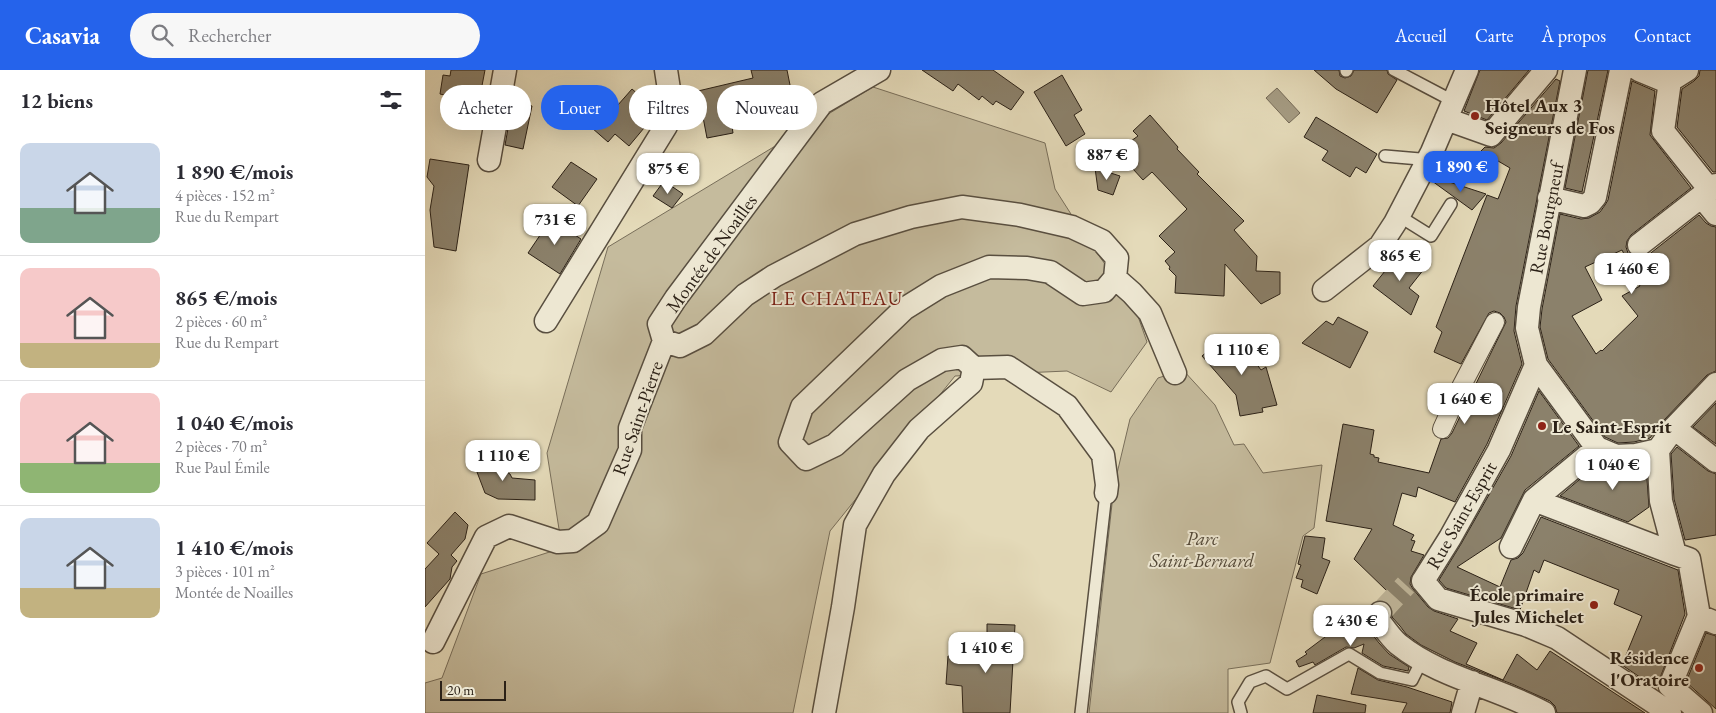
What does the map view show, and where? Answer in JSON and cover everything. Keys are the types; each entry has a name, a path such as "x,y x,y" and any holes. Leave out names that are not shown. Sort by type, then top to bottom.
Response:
{"street":[{"path":"489,160 505,70"},
{"path":"546,320 666,126 670,96 666,70"},
{"name":"Montée de Noailles","path":"879,70 822,103 676,298 659,324 664,341 679,346 704,334 745,295 774,276 855,234 911,217 962,207 1020,215 1072,227 1102,241 1117,258 1115,278"},
{"path":"1324,290 1380,246 1399,216 1427,163 1467,70"},
{"path":"1451,105 1491,135 1545,70"},
{"name":"Rue Bourgneuf","path":"1536,365 1527,328 1529,307 1575,70"},
{"path":"1549,198 1584,206 1595,197 1621,70"},
{"path":"1639,70 1667,76 1687,70"},
{"path":"1639,245 1711,197 1663,131 1669,88 1667,76"},
{"path":"1106,493 1107,485 1103,455 1067,406 1008,367 974,368 962,357 942,360 907,380 835,445 806,459 790,442 802,407 904,309 941,286 989,267 1027,268 1050,272 1083,294 1104,292 1115,278 1133,293 1150,313 1175,372"},
{"path":"1442,429 1461,387 1495,322"},
{"name":"Rue Saint-Pierre","path":"433,642 486,537 509,526 558,542 573,541 598,523 630,450 629,428 664,341"},
{"path":"1536,365 1597,448 1616,456 1636,455 1658,450"},
{"name":"Rue Saint-Esprit","path":"1536,365 1499,450 1449,538 1414,583 1438,599 1526,625 1557,638 1669,713"},
{"path":"824,713 855,525 883,474 919,428 971,383 974,368"},
{"path":"1675,554 1661,501 1658,450 1674,428 1715,385"},
{"path":"1674,428 1716,461"},
{"path":"1511,546 1534,500 1597,448"},
{"path":"1534,500 1689,559 1707,620 1671,686 1701,713"},
{"path":"1380,613 1376,617 1397,643 1422,660 1544,713"},
{"path":"1463,713 1471,682"}],"lane":[{"path":"1394,70 1451,105"},
{"path":"1410,70 1451,105"},
{"path":"1385,156 1420,159 1427,163"},
{"path":"1399,216 1431,236 1451,204"},
{"path":"1081,713 1106,493"},
{"path":"1241,713 1238,702 1250,682 1266,676 1287,689 1349,654 1380,674 1412,680 1422,660"}],"green space":[{"path":"873,87 1045,143 1055,189 1085,236 1134,305 1147,342 1111,392 1067,371 955,376 830,531 793,713 425,713 425,683 442,678 481,574 562,548 547,453 608,247 802,130 817,130 817,121"},
{"name":"Parc Saint-Bernard","path":"1183,370 1215,405 1234,445 1244,444 1263,473 1322,465 1314,528 1303,536 1270,663 1228,669 1228,713 1089,713 1114,486 1130,419 1158,378"}],"shaded area":[{"path":"1277,88 1300,113 1289,123 1266,98"}],"building":[{"path":"451,70 485,70 482,85 441,85 443,75 450,76"},
{"path":"751,70 787,70 790,85 723,85 753,78"},
{"path":"922,70 993,70 1024,92 1011,110 996,101 993,105 982,96 979,100 958,84 953,91"},
{"path":"1314,70 1339,70 1340,76 1345,78 1351,76 1354,70 1387,70 1388,74 1397,80 1377,113 1336,89"},
{"path":"1480,70 1529,70 1487,120 1464,111"},
{"path":"1588,70 1608,70 1582,192 1565,188"},
{"path":"1700,70 1716,70 1716,172 1713,172 1677,127 1682,89 1699,76"},
{"path":"1062,75 1082,110 1074,115 1085,134 1066,146 1034,92"},
{"path":"1556,79 1560,81 1516,306 1514,331 1522,364 1487,444 1455,502 1418,487 1416,497 1402,493 1393,525 1414,535 1411,540 1415,541 1411,551 1424,555 1411,577 1410,584 1413,589 1428,607 1434,611 1458,619 1450,631 1477,643 1466,664 1503,680 1517,654 1537,670 1550,651 1645,713 1557,713 1555,706 1550,701 1455,662 1421,645 1406,634 1392,617 1393,610 1390,604 1379,600 1387,591 1354,559 1372,529 1326,521 1343,424 1374,430 1370,454 1379,458 1378,462 1429,473 1441,439 1448,438 1452,433 1506,322 1500,313 1494,311 1489,313 1461,364 1434,352 1442,332 1436,327 1487,195 1498,199 1510,168 1481,151 1485,147 1494,148 1501,143"},
{"path":"1632,81 1655,91 1650,135 1691,188 1631,235 1626,247 1628,253 1640,258 1647,256 1699,215 1706,223 1716,227 1716,371 1707,375 1665,419 1650,438 1634,442 1618,443 1605,437 1548,359 1540,327 1560,214 1581,219 1589,218 1600,212 1608,200","holes":["1622,250 1640,286 1622,296 1638,316 1602,351 1596,354 1572,316 1602,300 1585,267"]},
{"path":"717,87 717,130 733,130 733,133 707,138 705,130 707,130 707,89"},
{"path":"629,92 629,130 642,130 629,146 615,134 608,142 594,130 619,130 619,104"},
{"path":"1150,115 1178,147 1177,149 1199,172 1197,174 1244,221 1234,230 1257,256 1256,271 1280,272 1280,294 1261,304 1225,264 1224,296 1175,293 1176,276 1169,269 1170,267 1165,261 1175,252 1159,236 1187,209 1152,172 1143,180 1123,158 1136,146 1131,141 1138,136 1133,131"},
{"path":"1316,117 1377,154 1366,173 1356,167 1350,177 1322,160 1328,151 1304,137"},
{"path":"508,130 527,130 523,149 505,145"},
{"path":"430,159 469,165 456,251 434,247 430,210 434,186 427,177"},
{"path":"571,162 597,179 578,206 552,187"},
{"path":"1095,168 1120,176 1113,195 1098,190"},
{"path":"1434,177 1486,194 1472,210 1432,181"},
{"path":"664,181 683,194 672,208 653,196"},
{"path":"551,219 581,239 560,274 528,253"},
{"path":"1401,251 1424,269 1409,288 1419,296 1411,315 1373,286"},
{"path":"1338,317 1368,332 1350,368 1302,343 1326,321 1333,325"},
{"path":"1225,337 1237,341 1240,347 1245,348 1261,370 1266,367 1277,405 1262,408 1263,412 1240,416 1236,395 1202,356"},
{"path":"1539,391 1579,446 1525,490 1501,538 1457,567 1500,587 1511,560 1518,558 1523,553 1541,517 1678,570 1685,614 1656,688 1622,665 1642,616 1614,604 1619,590 1544,560 1539,573 1534,570 1520,610 1446,588 1439,580 1511,456"},
{"path":"1716,403 1716,444 1693,427"},
{"path":"1677,447 1708,471 1716,474 1716,535 1685,540 1674,499 1671,454"},
{"path":"469,451 510,474 512,478 535,480 535,500 498,499 485,493"},
{"path":"1599,463 1616,469 1646,466 1649,507 1628,522 1560,496"},
{"path":"455,512 468,525 465,539 451,555 457,561 452,567 450,579 425,607 425,569 439,554 427,543"},
{"path":"1305,536 1325,538 1322,558 1330,561 1317,594 1301,587 1303,580 1296,578 1301,565 1298,564"},
{"path":"1363,615 1365,625 1379,643 1389,654 1409,667 1408,671 1383,666 1362,653 1364,644 1354,648 1346,647 1315,665 1313,662 1299,667 1296,661 1307,654 1305,652 1333,631 1335,635"},
{"path":"987,624 1015,625 1010,713 963,713 962,686 946,684 948,656 987,659"},
{"name":"Résidence l'Oratoire","path":"1706,633 1716,636 1716,709 1686,682"},
{"path":"1358,668 1378,680 1407,687 1452,702 1450,713 1402,713 1407,703 1351,694"},
{"path":"1317,695 1366,705 1365,713 1313,713"}],"tunnel":[{"path":"1380,613 1406,585"}],"place":[{"name":"Hôtel Aux 3 Seigneurs de Fos","path":"1475,116"},
{"name":"Le Saint-Esprit","path":"1542,426"},
{"name":"École primaire Jules Michelet","path":"1594,605"},
{"name":"Résidence l'Oratoire","path":"1699,668"}],"district":[{"name":"LE CHATEAU","path":"837,298"}]}
